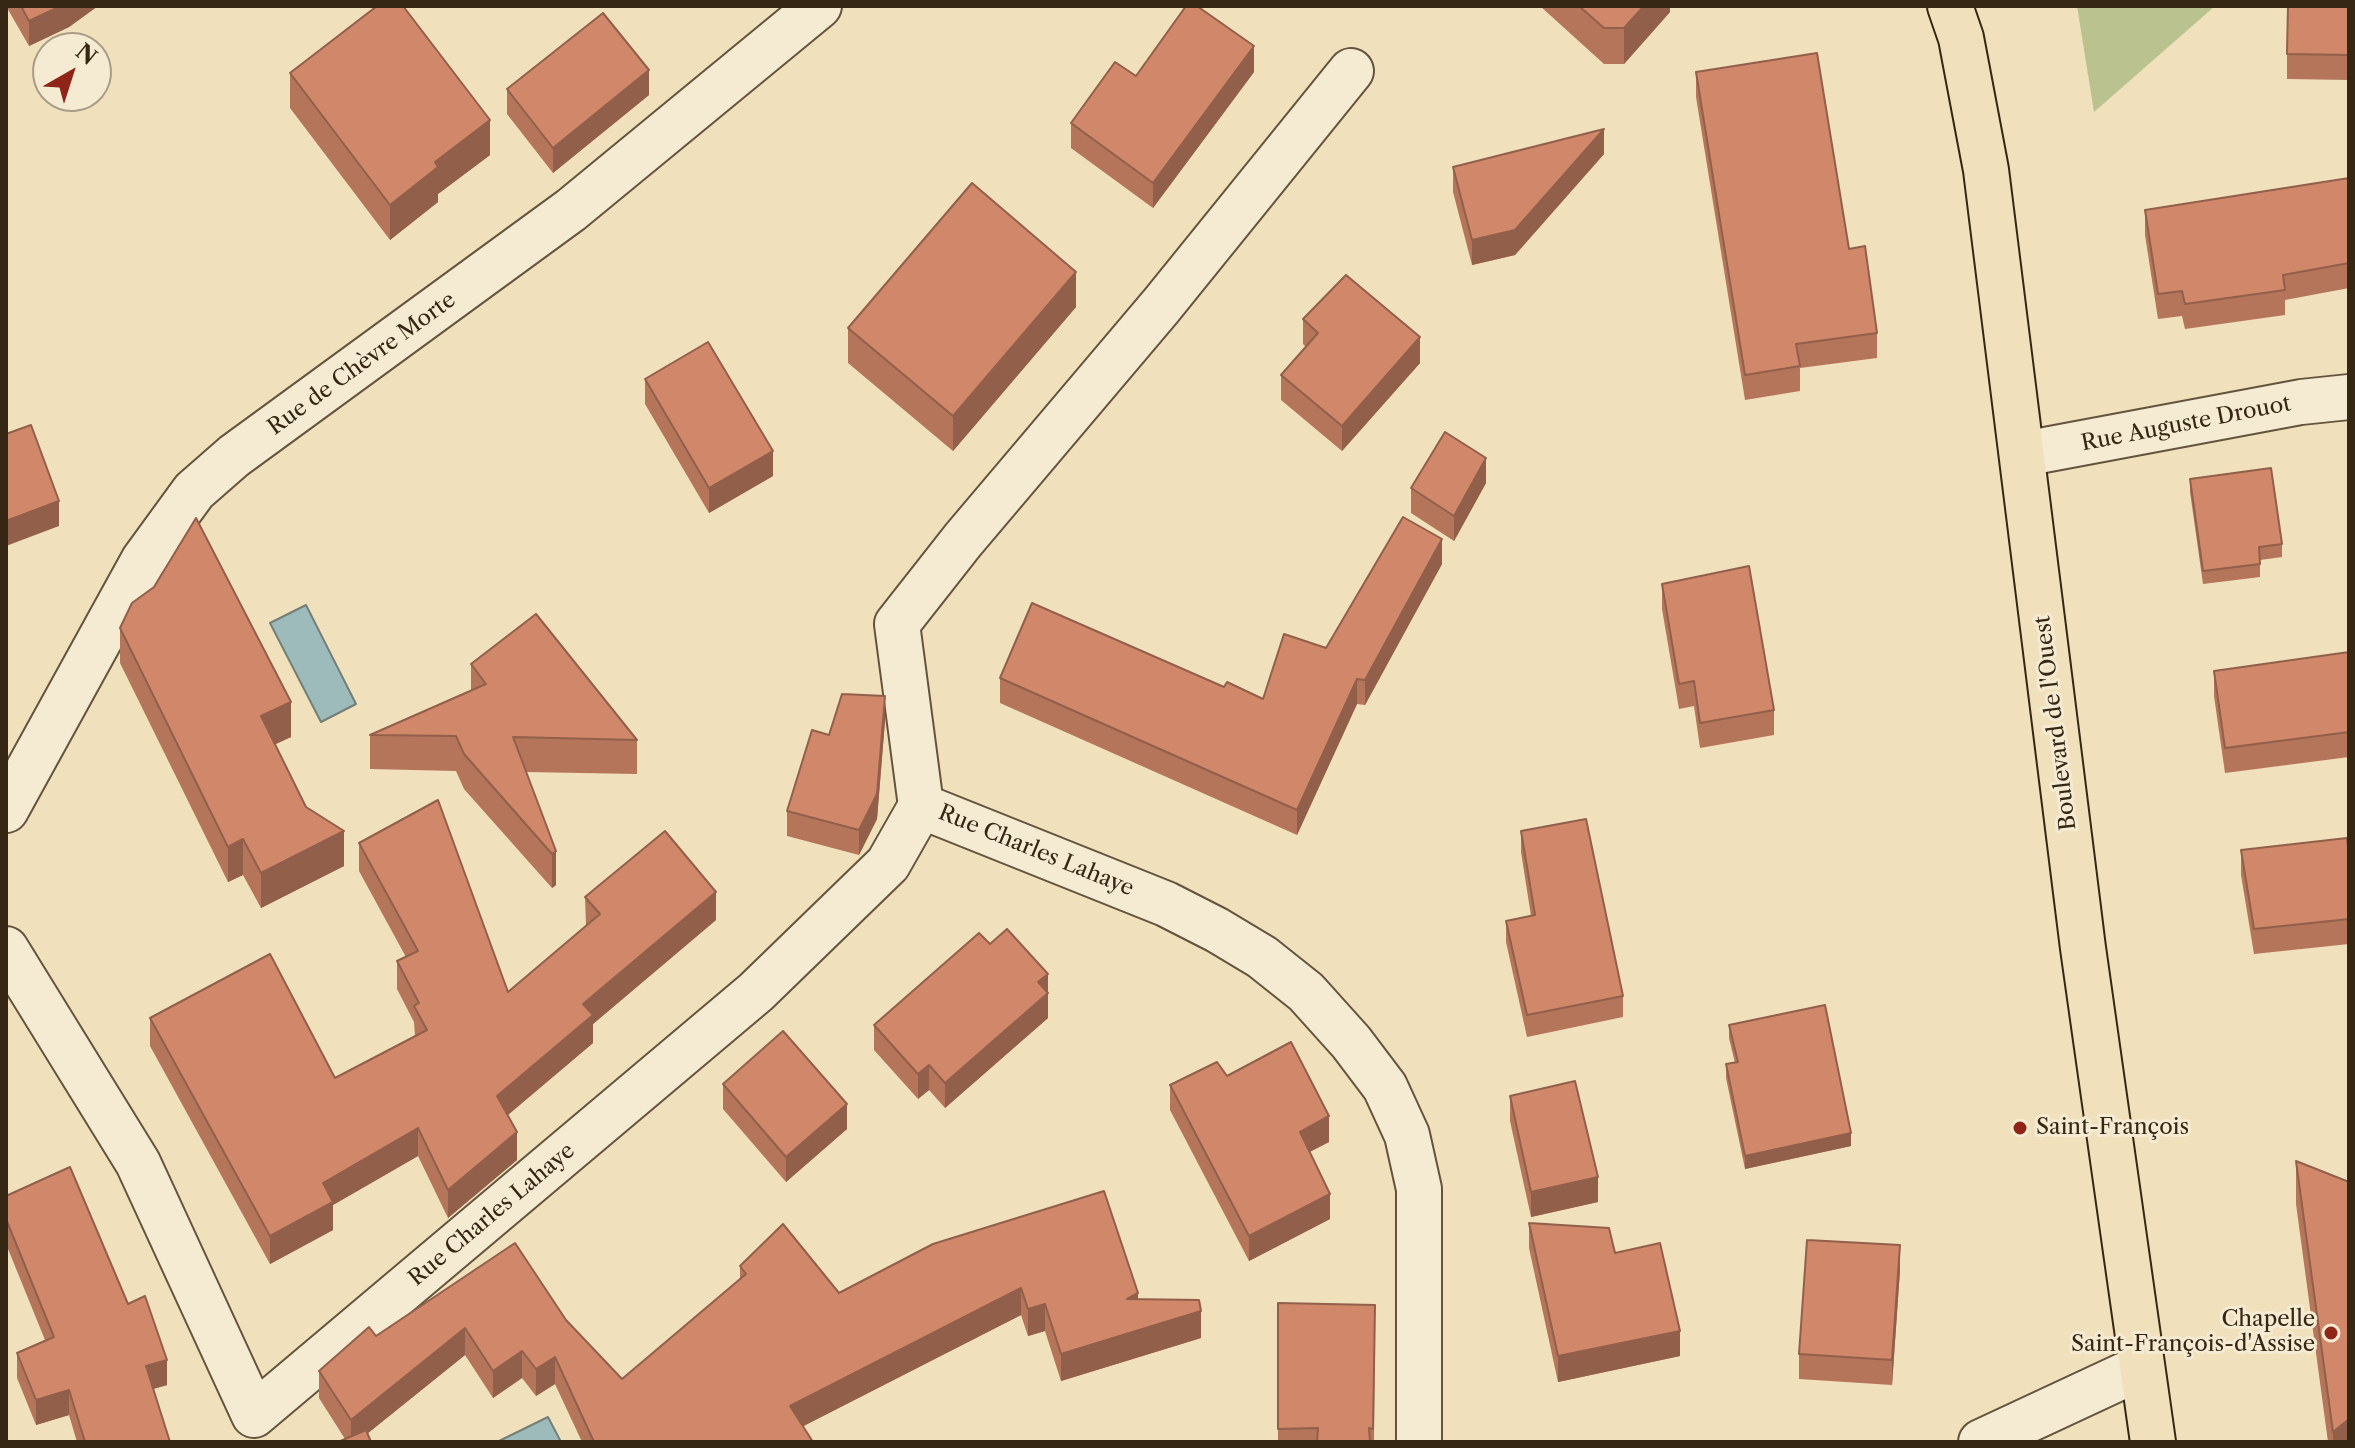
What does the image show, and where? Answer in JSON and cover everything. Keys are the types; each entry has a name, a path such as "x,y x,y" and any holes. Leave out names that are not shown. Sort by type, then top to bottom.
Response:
{"main road":[{"name":"Boulevard de l'Ouest","path":"1950,6 1961,38 1986,170 2083,948 2153,1442"}],"street":[{"name":"Rue de Chèvre Morte","path":"6,810 143,561 194,491 234,456 571,210 819,6"},
{"path":"921,806 897,624 1351,71"},
{"name":"Rue Auguste Drouot","path":"2023,454 2301,402 2349,397"},
{"name":"Rue Charles Lahaye","path":"6,949 138,1163 259,1429 756,992 888,864 921,806 1126,887 1217,930 1262,957 1306,992 1351,1042 1385,1087 1407,1135 1419,1189 1419,1442"},
{"path":"1981,1442 2142,1367"}],"green space":[{"path":"2077,6 2215,6 2094,112"}],"water":[{"path":"306,605 356,704 321,722 270,623"},
{"path":"548,1417 561,1442 497,1442"}],"building":[{"path":"21,6 61,6 29,21"},
{"path":"377,6 403,6 490,120 435,162 438,167 390,205 290,73"},
{"path":"1186,6 1197,6 1254,46 1153,183 1071,123 1115,62 1136,76"},
{"path":"1579,6 1644,6 1624,28 1604,28"},
{"path":"2288,6 2349,6 2349,55 2287,54"},
{"path":"603,13 649,70 553,148 507,89"},
{"path":"1817,53 1849,249 1865,246 1877,333 1796,344 1800,366 1745,375 1696,72"},
{"path":"1604,129 1515,230 1472,240 1453,167"},
{"path":"2349,178 2349,263 2283,275 2285,290 2185,304 2182,291 2158,294 2145,210"},
{"path":"972,183 1076,272 953,416 848,328"},
{"path":"1346,275 1420,337 1342,426 1281,375 1318,333 1303,319"},
{"path":"708,342 773,451 709,488 645,379"},
{"path":"31,425 59,501 6,521 6,434"},
{"path":"1445,432 1486,458 1454,516 1411,488"},
{"path":"2271,468 2282,544 2259,547 2260,564 2203,571 2190,479"},
{"path":"1403,517 1442,539 1365,680 1357,679 1297,810 1000,678 1032,603 1224,687 1227,682 1263,699 1284,634 1326,648"},
{"path":"196,518 291,702 261,716 306,807 344,831 261,873 243,839 228,847 120,628 132,603 154,587"},
{"path":"1749,566 1774,710 1700,723 1694,681 1679,684 1662,584"},
{"path":"536,614 637,740 513,737 556,851 552,854 464,754 456,736 370,735 486,684 471,664"},
{"path":"2349,652 2349,732 2225,748 2214,671"},
{"path":"842,694 885,696 877,794 859,830 787,811 812,730 829,735"},
{"path":"438,800 508,992 600,914 585,897 665,831 716,892 583,1004 593,1015 497,1096 517,1132 448,1190 418,1128 323,1183 333,1202 270,1236 150,1018 270,954 335,1078 427,1030 414,1006 419,1003 397,961 418,951 359,843"},
{"path":"1586,819 1623,996 1527,1015 1506,921 1535,915 1521,831"},
{"path":"2347,838 2349,919 2254,929 2241,850"},
{"path":"1007,929 1048,974 1038,982 1048,993 945,1083 929,1065 918,1074 874,1025 979,933 990,944"},
{"path":"1825,1005 1851,1133 1745,1156 1726,1064 1738,1062 1729,1025"},
{"path":"783,1031 847,1104 786,1157 723,1084"},
{"path":"1291,1042 1329,1116 1300,1132 1330,1194 1249,1236 1170,1085 1217,1062 1227,1076"},
{"path":"1575,1081 1598,1177 1531,1192 1510,1096"},
{"name":"Chapelle Saint-François-d'Assise","path":"2296,1161 2349,1182 2349,1419 2333,1432"},
{"path":"70,1167 128,1304 145,1296 167,1360 146,1366 170,1442 85,1442 69,1390 36,1400 17,1353 54,1337 6,1219 6,1196"},
{"path":"1104,1191 1138,1293 1127,1299 1199,1300 1201,1311 1061,1354 1045,1304 1028,1309 1021,1288 790,1406 813,1442 594,1442 555,1357 536,1369 522,1351 493,1371 465,1328 351,1420 319,1371 369,1327 376,1336 515,1243 566,1320 622,1379 746,1274 740,1266 783,1224 839,1293 933,1244"},
{"path":"1529,1223 1609,1228 1615,1253 1660,1243 1680,1331 1558,1356"},
{"path":"1807,1240 1900,1245 1892,1360 1799,1354"},
{"path":"1278,1303 1375,1305 1373,1429 1369,1428 1370,1442 1317,1442 1318,1428 1278,1429"},
{"path":"366,1430 371,1442 338,1442"}],"place":[{"name":"Saint-François","path":"2020,1128"},
{"name":"Chapelle Saint-François-d'Assise","path":"2331,1333"}]}
